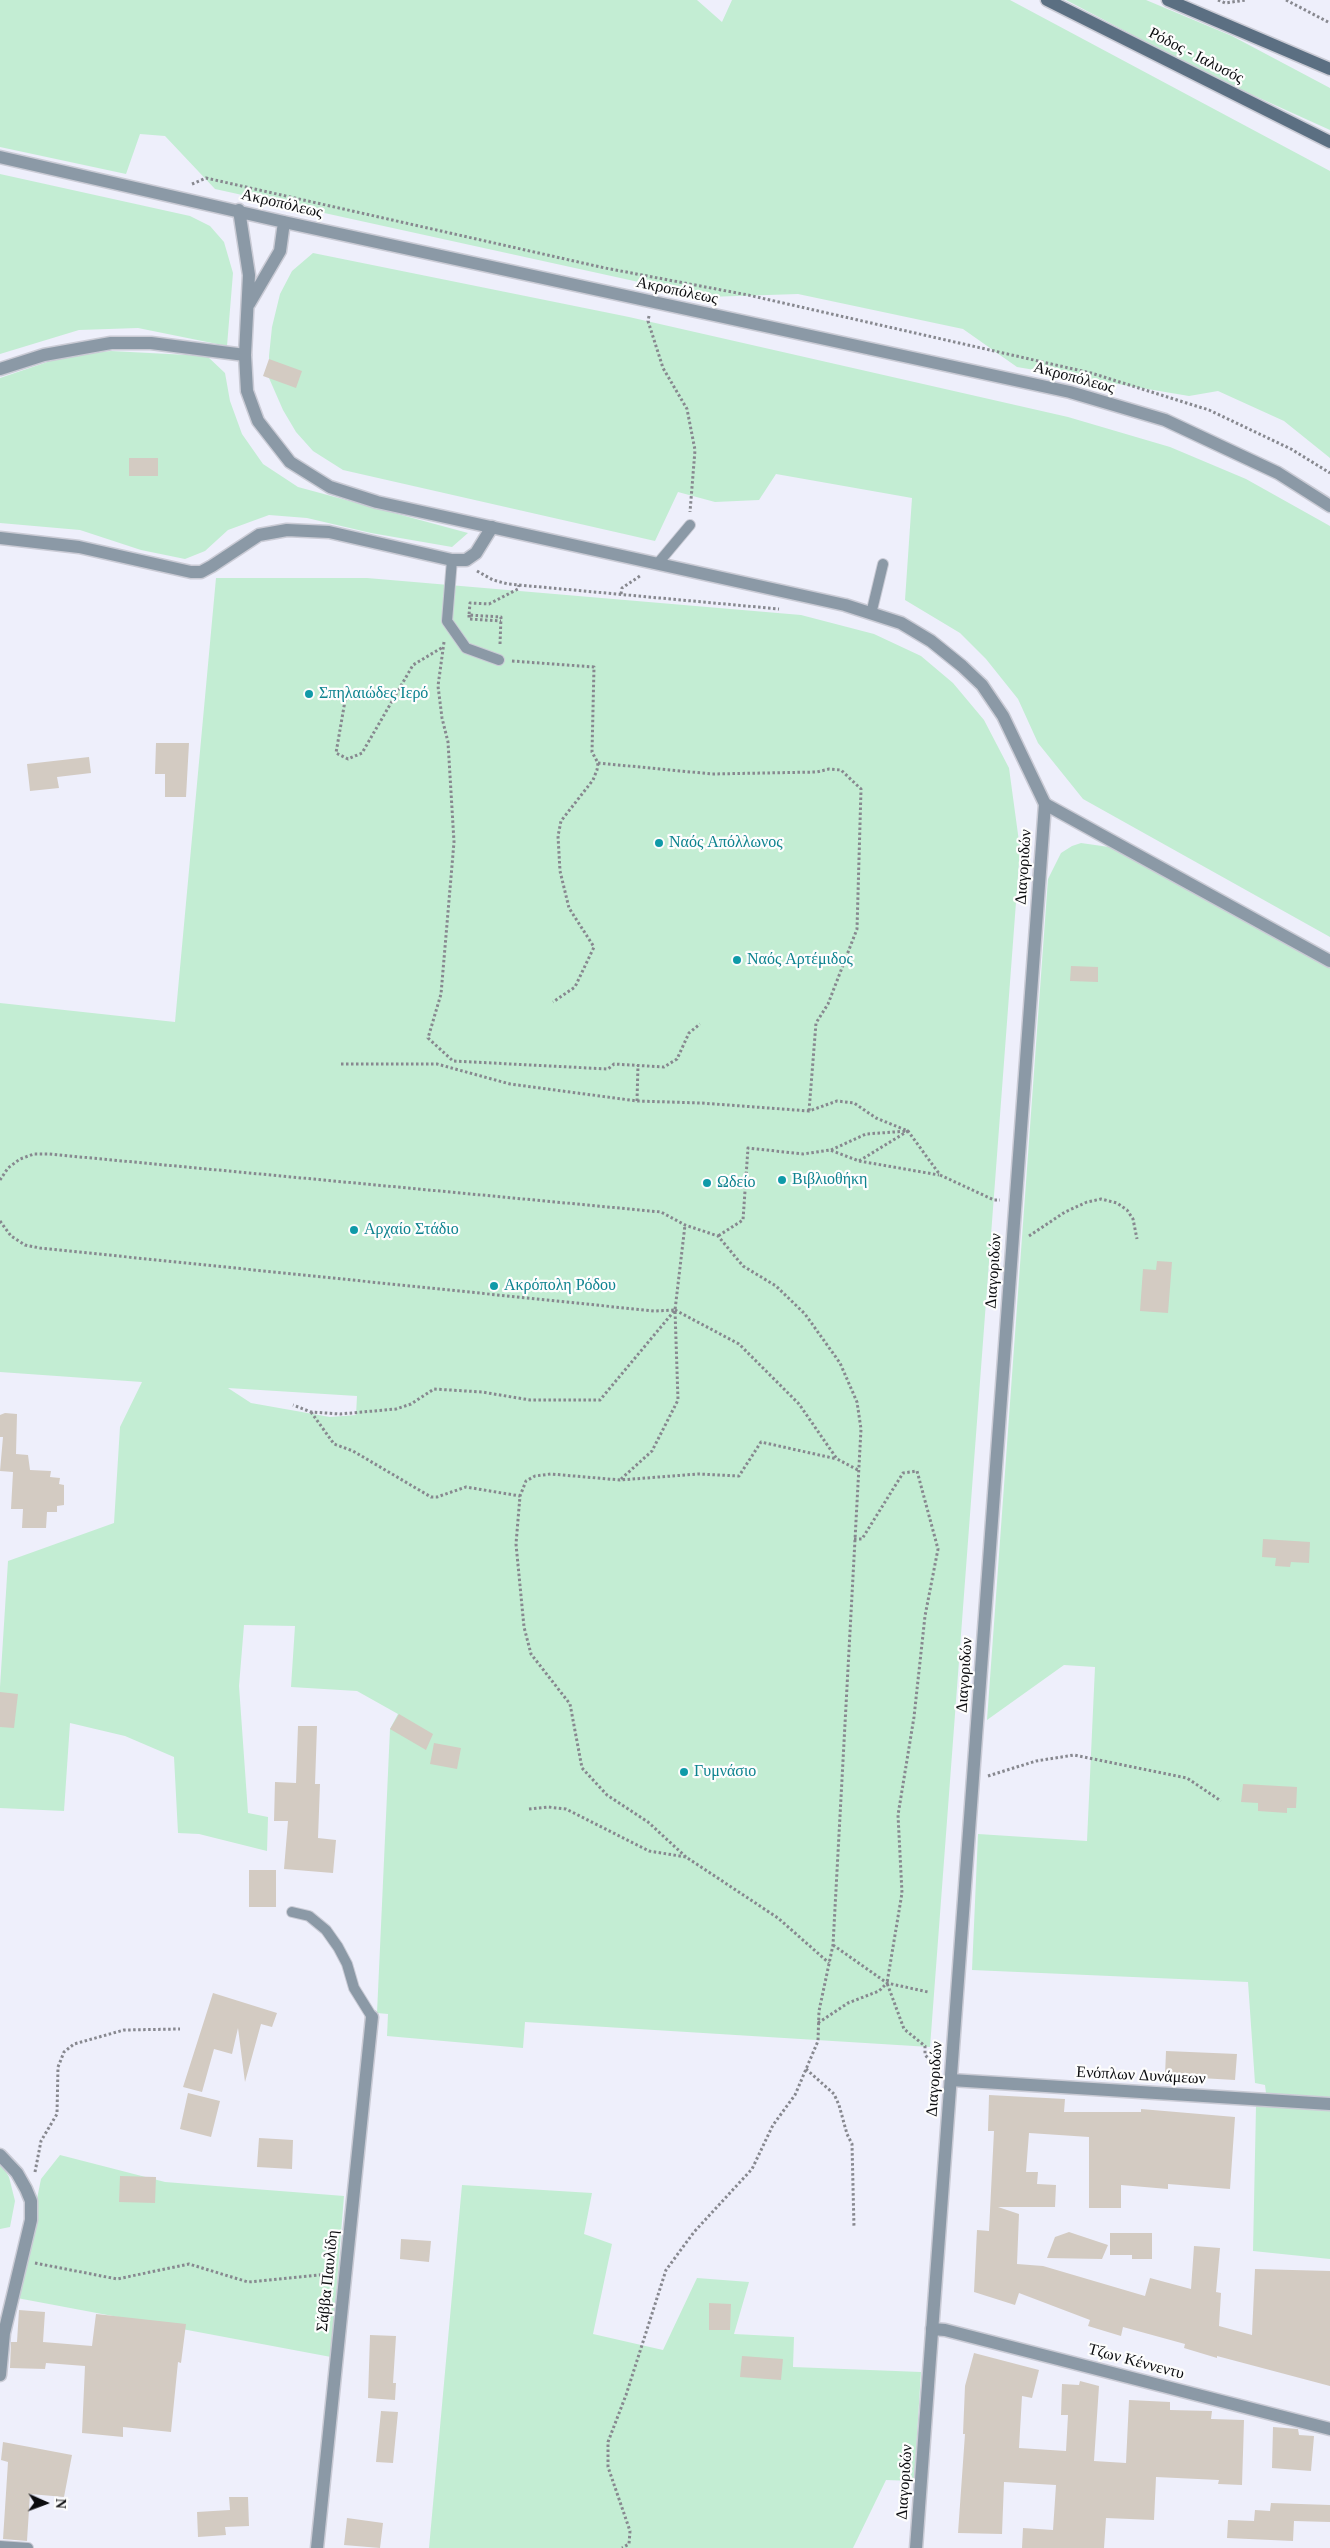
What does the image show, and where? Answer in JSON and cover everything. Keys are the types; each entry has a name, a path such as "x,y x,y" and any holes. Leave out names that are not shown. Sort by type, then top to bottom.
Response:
{"main road":[{"name":"Ρόδος - Ιαλυσός","path":"1046,0 1330,142"},
{"path":"1168,0 1330,69"}],"street":[{"name":"Ακροπόλεως","path":"0,157 239,210 284,222 1070,392 1165,420 1278,473 1330,506"},
{"path":"239,210 248,263 249,304 245,355 247,391 258,421 290,462 330,487 377,502 659,562 845,605 901,623 931,641 982,684 1007,724 1045,804 1330,961"},
{"path":"249,304 280,251 284,222"},
{"path":"0,369 44,355 111,343 152,343 245,355"},
{"path":"0,538 78,547 191,572 201,572 259,535 287,530 330,532 452,560 466,560 476,553 492,527"},
{"name":"Διαγοριδών","path":"916,2548 1045,804"},
{"name":"Σάββα Παυλίδη","path":"317,2548 372,2017"},
{"name":"Ενόπλων Δυνάμεων","path":"951,2080 1330,2104"},
{"path":"0,2155 17,2173 30,2201 30,2220 4,2332 0,2375"},
{"name":"Τζων Κέννεντυ","path":"932,2329 964,2334 1330,2429"}],"lane":[{"path":"659,562 690,525"},
{"path":"452,560 447,621 466,648 499,660"},
{"path":"871,614 883,564"},
{"path":"292,1912 308,1916 326,1930 347,1964 354,1988 372,2017"},
{"path":"0,2546 28,2548"}],"path":[{"path":"1218,0 1225,3 1246,0"},
{"path":"1286,0 1330,23"},
{"path":"167,195 206,178 605,268 748,295 1091,373 1209,410 1292,449 1330,472"},
{"path":"648,321 664,368 687,409 694,450 690,525"},
{"path":"478,572 493,580 519,585 788,609"},
{"path":"621,594 622,588 634,580"},
{"path":"519,585 518,589 489,604 470,603 469,615 501,617 499,660 594,667 592,752 598,764 593,780 561,821 558,836 560,871 569,908 594,947 575,987 553,1002"},
{"path":"447,621 438,686 442,718 448,742 454,842 441,994 428,1038 453,1061 608,1069 614,1064 664,1066 678,1059 689,1033 700,1024"},
{"path":"351,696 346,696 336,753 348,759 362,753 413,665 444,646"},
{"path":"598,764 712,774 841,770 861,789 857,928 828,1004 816,1023 809,1111"},
{"path":"341,1064 437,1064 510,1084 637,1101 701,1102 809,1111 837,1102 854,1103 876,1118 908,1131 940,1175"},
{"path":"637,1101 638,1065"},
{"path":"718,1236 743,1220 748,1148 803,1154 830,1150 866,1134 908,1131"},
{"path":"858,1161 908,1131"},
{"path":"830,1150 858,1161 940,1175 994,1200"},
{"path":"0,1180 8,1168 20,1159 34,1154 49,1154 661,1212 685,1225 718,1236 744,1266 776,1286 805,1314 840,1363 857,1402 860,1429 833,1945 818,2023 818,2041 795,2095 773,2126 752,2169 694,2232 666,2270 626,2395 608,2442 608,2467 630,2531 628,2544 622,2548"},
{"path":"1013,1244 1034,1234 1066,1212 1087,1202 1101,1199 1117,1203 1128,1210 1133,1219 1137,1239"},
{"path":"0,1221 11,1236 25,1245 40,1248 654,1311 675,1310 739,1344 799,1404 837,1459"},
{"path":"620,1480 652,1451 678,1400 675,1310 685,1225"},
{"path":"293,1405 312,1412 340,1414 396,1409 411,1404 434,1389 482,1392 530,1400 600,1400 675,1310"},
{"path":"312,1412 334,1444 353,1451 431,1497 437,1498 466,1487 520,1496"},
{"path":"829,1964 778,1918 686,1857 648,1822 608,1795 582,1768 570,1704 531,1654 524,1627 516,1544 520,1496 526,1481 535,1476 551,1474 620,1480 698,1474 739,1476 761,1442 837,1459 858,1470"},
{"path":"854,1539 862,1539 903,1473 917,1471 938,1549 925,1616 914,1717 898,1815 902,1893 887,1983 904,2029 925,2046 925,2055 951,2080"},
{"path":"973,1781 1036,1761 1074,1755 1187,1778 1221,1801"},
{"path":"529,1809 548,1807 566,1809 649,1851 686,1857"},
{"path":"833,1945 887,1983 928,1992"},
{"path":"818,2023 848,2003 879,1991 887,1983"},
{"path":"26,2189 35,2175 41,2142 57,2114 58,2067 64,2052 74,2044 124,2030 180,2029"},
{"path":"806,2069 834,2094 852,2144 854,2228"},
{"path":"20,2260 117,2279 189,2264 248,2282 346,2273"}],"green space":[{"path":"0,0 697,0 722,22 732,0 1010,0 1330,171 1330,458 1284,421 1218,391 1189,396 1017,367 963,329 798,294 707,297 215,189 165,136 140,134 126,174 0,147"},
{"path":"1066,0 1146,0 1232,36 1330,88 1330,130 1213,77"},
{"path":"0,174 190,216 210,226 224,242 233,273 227,346 138,328 79,330 0,354"},
{"path":"313,253 629,317 1068,417 1170,447 1246,479 1330,526 1330,937 1083,799 1038,743 1018,699 986,659 960,633 905,600 912,498 776,474 759,500 715,502 678,492 655,541 343,470 313,451 296,432 283,410 269,378 269,356 272,327 280,294 292,271"},
{"path":"111,351 207,356 225,373 230,401 242,434 263,464 298,487 468,533 452,547 371,533 307,518 269,515 228,530 205,551 185,559 141,550 80,530 0,523 0,378 65,356"},
{"name":"Ακρόπολη Ρόδου","path":"216,578 367,578 801,615 874,634 921,656 953,683 984,720 1009,768 1020,849 930,2047 525,2022 523,2048 387,2036 388,2014 377,2013 390,1729 398,1714 357,1691 291,1687 295,1626 244,1625 239,1686 248,1813 268,1817 267,1851 199,1834 178,1833 174,1757 125,1736 70,1723 64,1811 0,1808 0,1687 8,1561 114,1523 120,1427 142,1382 0,1372 0,1003 175,1022","holes":["228,1388 357,1396 356,1415 330,1417 251,1403"]},
{"path":"1081,843 1109,847 1330,966 1330,2097 1266,2093 1265,2085 1255,2083 1248,1982 972,1970 978,1834 1087,1841 1095,1667 1064,1665 987,1720 1048,879 1061,853"},
{"path":"1256,2106 1330,2111 1330,2259 1253,2251"},
{"path":"60,2155 165,2182 344,2196 331,2357 17,2298 41,2179"},
{"path":"0,2162 9,2177 15,2201 10,2227 0,2229"},
{"path":"462,2185 592,2193 584,2234 612,2244 593,2334 663,2350 697,2278 749,2282 734,2334 794,2337 793,2367 921,2372 914,2481 886,2480 853,2548 429,2548"}],"building":[{"path":"269,359 302,371 296,388 263,376"},
{"path":"129,458 158,458 158,476 129,476"},
{"path":"156,743 189,743 186,797 165,797 165,774 155,774"},
{"path":"89,757 91,773 57,777 59,788 30,791 27,764"},
{"path":"1071,966 1098,967 1098,982 1070,981"},
{"path":"1157,1261 1172,1262 1168,1313 1140,1311 1143,1269 1156,1270"},
{"path":"5,1413 17,1414 16,1454 28,1455 30,1470 51,1471 50,1477 60,1478 59,1484 64,1485 64,1505 57,1506 57,1512 47,1512 46,1528 22,1528 23,1509 11,1509 13,1472 0,1471 3,1437 0,1437 0,1415"},
{"path":"1263,1539 1310,1542 1309,1563 1291,1562 1290,1567 1275,1566 1276,1558 1262,1557"},
{"path":"0,1692 18,1694 14,1728 0,1727"},
{"path":"399,1714 433,1734 426,1750 390,1729"},
{"path":"298,1726 317,1726 315,1784 320,1784 318,1838 336,1840 333,1873 284,1869 288,1821 274,1821 275,1782 296,1783"},
{"path":"434,1743 461,1748 457,1769 430,1764"},
{"path":"1243,1784 1297,1787 1296,1808 1287,1808 1287,1813 1258,1811 1258,1803 1241,1802"},
{"path":"249,1870 276,1870 276,1907 249,1907"},
{"path":"213,1993 277,2013 272,2027 261,2024 245,2082 238,2028 232,2054 214,2049 202,2092 183,2087"},
{"path":"1166,2051 1237,2054 1235,2080 1165,2076"},
{"path":"188,2093 220,2101 211,2137 180,2129"},
{"path":"989,2095 1065,2099 1064,2112 1141,2112 1141,2109 1235,2117 1230,2189 1168,2184 1168,2189 1121,2185 1121,2208 1089,2208 1089,2137 1029,2133 1026,2172 1038,2172 1037,2184 1056,2185 1055,2207 998,2207 1019,2214 1017,2264 1043,2266 1145,2296 1150,2278 1191,2289 1194,2246 1220,2248 1216,2292 1221,2293 1219,2326 1252,2335 1255,2269 1330,2271 1330,2386 1217,2356 1217,2358 1184,2348 1185,2344 1123,2327 1121,2336 1088,2326 1090,2320 1019,2293 1015,2305 974,2292 977,2230 989,2231 994,2131 988,2131"},
{"path":"259,2138 293,2140 292,2169 257,2167"},
{"path":"120,2176 156,2177 155,2203 119,2202"},
{"path":"1069,2232 1108,2245 1102,2259 1047,2258 1055,2237"},
{"path":"1110,2233 1152,2233 1152,2259 1132,2259 1132,2255 1110,2255"},
{"path":"401,2239 431,2241 429,2262 400,2259"},
{"path":"709,2303 731,2304 730,2330 709,2330"},
{"path":"19,2310 45,2312 43,2342 92,2346 96,2314 186,2324 181,2363 178,2362 171,2432 123,2427 123,2437 82,2433 85,2366 46,2363 45,2369 10,2368 11,2342 17,2342"},
{"path":"370,2335 396,2336 393,2383 396,2383 395,2400 368,2398"},
{"path":"974,2353 1039,2370 1032,2398 1022,2396 1019,2448 1066,2451 1068,2415 1061,2415 1062,2384 1079,2385 1080,2381 1099,2386 1094,2461 1126,2463 1129,2400 1170,2402 1170,2410 1212,2411 1211,2419 1244,2420 1242,2485 1218,2484 1219,2480 1156,2477 1154,2520 1106,2518 1104,2548 1022,2548 1023,2528 1053,2530 1056,2485 1004,2482 1002,2534 958,2533 965,2434 963,2434 965,2386"},
{"path":"742,2356 783,2359 781,2380 740,2377"},
{"path":"381,2411 398,2412 393,2463 376,2462"},
{"path":"1273,2427 1298,2429 1299,2435 1314,2436 1311,2471 1272,2468"},
{"path":"3,2442 72,2455 64,2497 30,2494 27,2541 3,2539 8,2462 1,2460"},
{"path":"229,2497 248,2497 249,2526 225,2527 226,2535 198,2537 197,2512 230,2510"},
{"path":"1271,2503 1330,2505 1330,2522 1294,2521 1293,2541 1227,2538 1228,2520 1254,2521 1255,2510 1270,2511"},
{"path":"347,2518 383,2523 380,2548 344,2545"}],"place":[{"name":"Σπηλαιώδες Ιερό","path":"309,694"},
{"name":"Ναός Απόλλωνος","path":"659,843"},
{"name":"Ναός Αρτέμιδος","path":"737,960"},
{"name":"Βιβλιοθήκη","path":"782,1180"},
{"name":"Ωδείο","path":"707,1183"},
{"name":"Αρχαίο Στάδιο","path":"354,1230"},
{"name":"Ακρόπολη Ρόδου","path":"494,1286"},
{"name":"Γυμνάσιο","path":"684,1772"}]}
